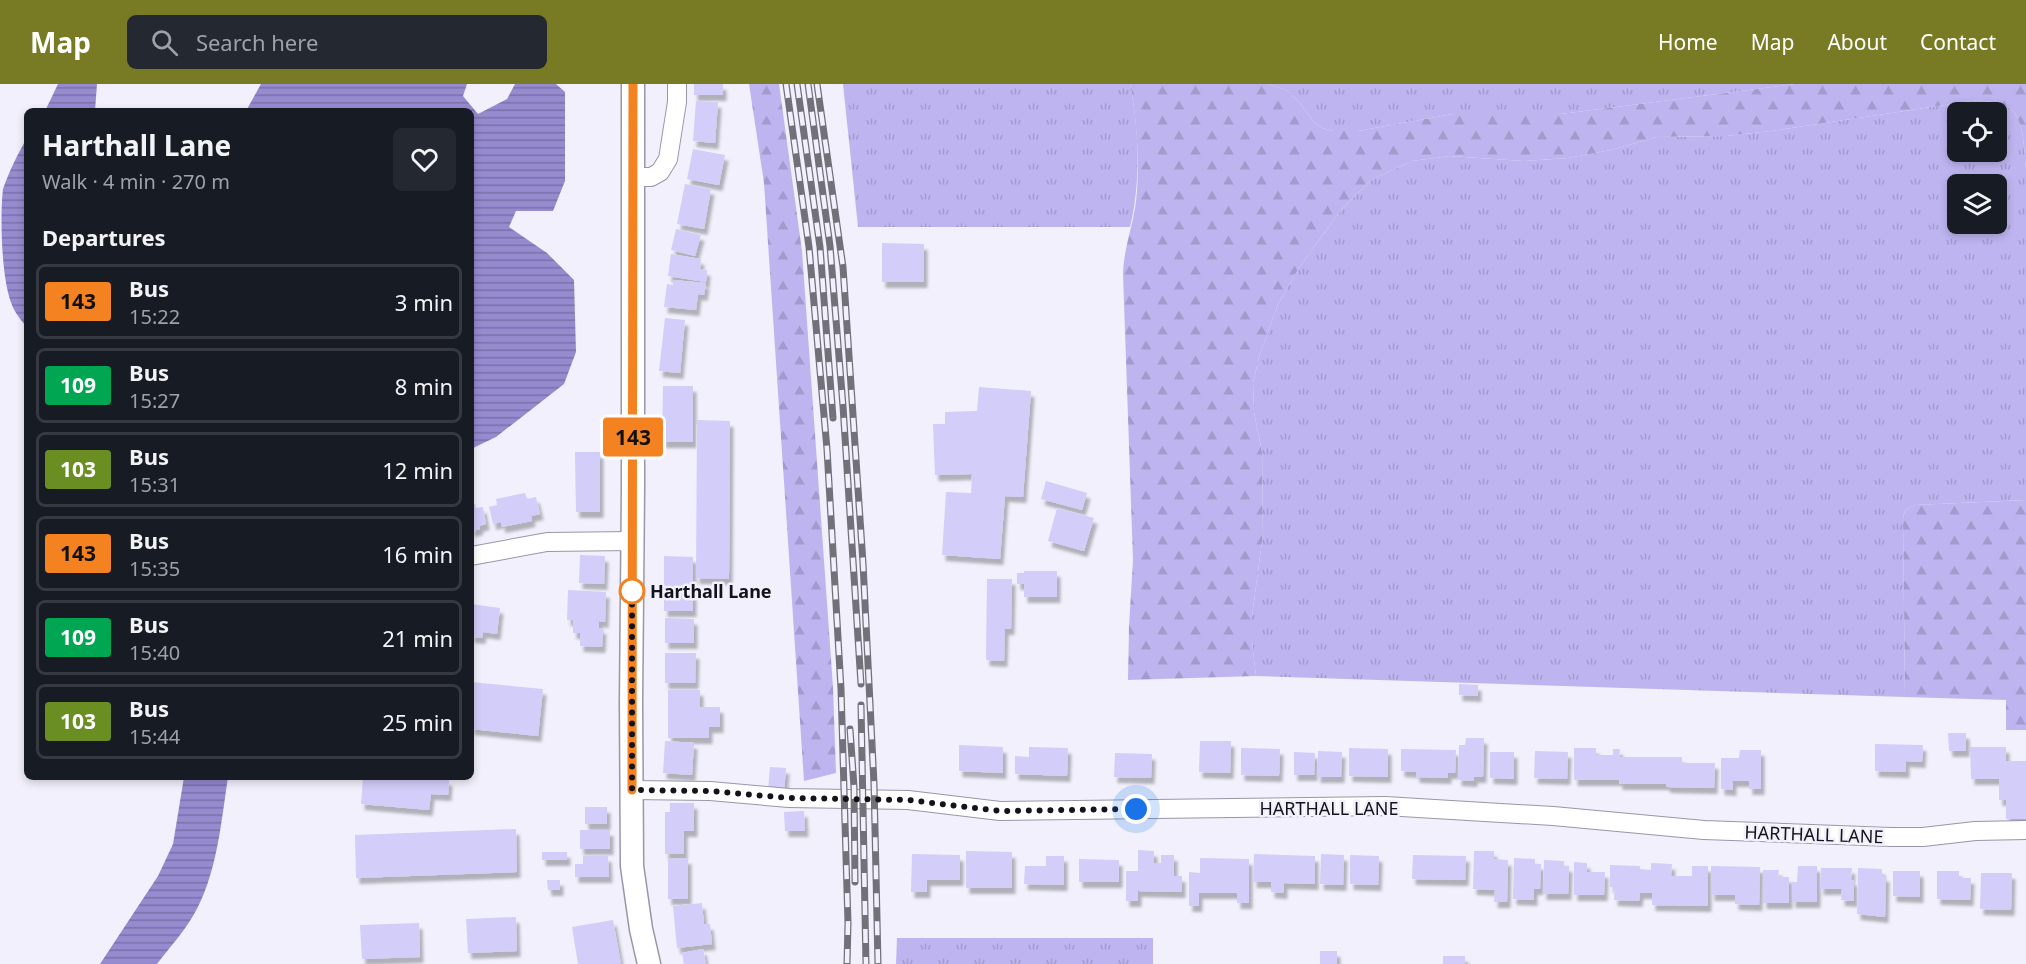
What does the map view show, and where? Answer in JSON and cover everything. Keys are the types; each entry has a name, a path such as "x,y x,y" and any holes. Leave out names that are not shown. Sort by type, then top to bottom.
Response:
{"street":[{"path":"633,84 632,866 641,929 649,964"},
{"path":"634,177 651,177 660,172 668,159 677,102 677,84"},
{"path":"474,555 547,542 632,541"},
{"name":"HARTHALL LANE","path":"632,790 710,791 789,798 908,800 1000,811 1385,806 1553,816 1704,830 1891,837 2026,830"}],"green space":[{"path":"749,84 779,84 802,251 833,687 836,773 804,781 764,183"},
{"path":"843,84 1130,84 1138,156 1136,193 1130,227 858,227"},
{"path":"1130,84 1268,84 1286,90 1322,128 1333,131 1358,131 1453,114 1561,114 1795,84 2026,84 2026,169 2019,122 2016,115 2007,107 2007,102 1978,100 1947,102 1947,105 1771,131 1726,136 1657,137 1611,150 1568,158 1523,161 1450,156 1412,161 1371,180 1341,210 1300,266 1278,304 1259,357 1253,383 1254,412 1262,452 1263,534 1252,616 1256,676 1128,680 1133,560 1123,274 1136,201 1138,173"},
{"path":"1268,84 1795,84 1561,114 1453,114 1358,131 1333,131 1322,128 1314,122 1299,102 1286,90"},
{"path":"1978,100 1989,102 1965,102"},
{"path":"1947,105 1947,162 2007,162 2007,107 2016,115 2019,122 2026,169 2026,500 1915,505 1905,510 1903,518 1905,697 1256,676 1252,616 1263,534 1262,452 1254,412 1253,383 1259,357 1278,304 1300,266 1341,210 1371,180 1412,161 1450,156 1523,161 1568,158 1611,150 1657,137 1726,136"},
{"path":"2026,500 2026,730 2006,730 2006,700 1905,697 1903,518 1905,510 1915,505"},
{"path":"897,938 1153,938 1153,964 896,964"}],"shaded area":[{"path":"58,84 97,84 95,108 46,108"},
{"path":"261,84 467,84 463,96 473,108 248,108"},
{"path":"515,84 556,84 565,92 565,181 553,211 516,211 509,227 547,253 574,280 576,352 564,384 496,437 474,448 474,109 478,114 507,99"},
{"path":"24,144 24,324 15,311 8,294 2,247 3,189"},
{"path":"184,780 228,780 213,866 201,900 185,928 157,964 100,964 158,876 173,844"}],"building":[{"path":"694,84 723,84 723,95 694,95"},
{"path":"696,101 718,102 715,143 693,141"},
{"path":"693,149 725,155 719,185 687,179"},
{"path":"685,184 711,189 704,229 677,224"},
{"path":"676,229 701,235 695,256 671,250"},
{"path":"882,243 924,244 924,282 882,282"},
{"path":"671,254 701,259 700,269 707,270 706,282 668,276"},
{"path":"673,280 706,283 704,295 698,294 696,310 664,307 667,284 673,285"},
{"path":"665,318 685,320 680,373 659,371"},
{"path":"663,386 693,386 693,442 662,442"},
{"path":"979,387 1031,391 1023,497 1005,496 1000,559 942,555 946,492 971,493 972,474 935,475 933,424 945,424 945,412 977,411"},
{"path":"697,420 730,421 729,579 696,578"},
{"path":"575,452 600,452 600,512 576,512"},
{"path":"1046,481 1087,493 1082,510 1041,499"},
{"path":"525,493 527,499 536,497 540,514 531,516 532,521 502,527 501,522 493,524 489,507 497,505 496,499"},
{"path":"474,504 476,508 483,507 486,524 479,526 480,529 474,530"},
{"path":"1057,508 1094,518 1084,551 1048,541"},
{"path":"580,555 605,556 604,584 579,583"},
{"path":"664,556 693,557 693,611 664,611"},
{"path":"1024,571 1057,571 1057,597 1024,597 1024,584 1017,584 1017,573 1024,573"},
{"path":"987,579 1012,579 1011,629 1005,629 1004,661 986,660"},
{"path":"568,590 606,592 605,622 599,621 599,628 603,628 602,647 580,646 580,633 573,633 573,620 567,620"},
{"path":"474,604 500,608 497,634 483,632 482,638 474,637"},
{"path":"665,618 694,619 694,643 665,643"},
{"path":"665,653 696,653 695,683 665,683"},
{"path":"474,682 543,689 538,736 474,729"},
{"path":"1459,684 1478,685 1478,696 1459,695"},
{"path":"668,690 700,690 700,707 720,707 720,727 709,727 709,738 668,738"},
{"path":"1948,733 1966,733 1966,751 1949,751"},
{"path":"1466,738 1484,738 1483,777 1474,777 1474,781 1458,780 1459,745 1465,745"},
{"path":"665,741 694,743 692,775 663,773"},
{"path":"1200,741 1231,741 1230,773 1199,772"},
{"path":"1875,744 1923,745 1922,762 1906,761 1906,772 1875,771"},
{"path":"959,745 1003,747 1003,773 959,771"},
{"path":"1029,747 1068,748 1067,776 1015,774 1015,756 1029,757"},
{"path":"1970,747 2006,747 2006,761 2026,761 2026,819 2006,819 2006,800 1999,800 1999,779 1971,779"},
{"path":"1241,748 1280,749 1279,776 1241,775"},
{"path":"1349,748 1388,749 1388,777 1349,776"},
{"path":"1574,748 1596,748 1596,755 1613,755 1613,749 1620,749 1619,757 1682,757 1682,763 1715,763 1714,788 1667,787 1666,784 1619,784 1619,780 1574,780"},
{"path":"1401,749 1456,750 1455,773 1448,773 1448,778 1416,777 1416,772 1401,771"},
{"path":"1740,750 1761,750 1761,789 1749,789 1749,781 1733,781 1733,790 1721,789 1721,758 1739,758"},
{"path":"1318,751 1342,752 1341,777 1317,777"},
{"path":"1535,751 1568,752 1567,779 1534,778"},
{"path":"1294,752 1315,753 1314,775 1294,775"},
{"path":"1490,752 1514,752 1514,779 1490,778"},
{"path":"1115,753 1152,754 1151,778 1114,777"},
{"path":"770,767 786,768 784,792 768,790"},
{"path":"363,780 449,780 448,795 431,794 429,810 361,804"},
{"path":"670,803 694,803 694,831 684,831 684,854 665,854 665,812 670,812"},
{"path":"585,807 607,807 607,824 585,824"},
{"path":"804,811 805,831 785,831 784,812"},
{"path":"516,829 517,872 356,878 355,835"},
{"path":"580,830 610,830 610,849 580,849"},
{"path":"1138,850 1154,851 1154,863 1161,863 1161,855 1174,855 1174,876 1182,876 1182,892 1138,891 1138,901 1126,901 1126,871 1138,871"},
{"path":"966,851 1012,852 1012,888 966,888"},
{"path":"1474,851 1494,851 1494,859 1508,860 1507,902 1494,902 1495,890 1473,889"},
{"path":"542,852 567,852 567,860 542,860"},
{"path":"912,854 960,855 960,880 927,880 927,892 911,892"},
{"path":"1254,854 1315,856 1315,884 1284,883 1284,893 1271,892 1271,882 1253,882"},
{"path":"1321,854 1344,855 1343,885 1320,884"},
{"path":"1350,855 1379,856 1378,885 1350,884"},
{"path":"1413,855 1466,856 1465,880 1412,879"},
{"path":"583,856 608,856 609,877 575,877 575,864 583,864"},
{"path":"1046,856 1064,856 1064,885 1024,884 1025,866 1046,866"},
{"path":"688,858 688,899 668,899 668,859"},
{"path":"1200,858 1249,859 1249,903 1237,903 1237,893 1199,893 1199,906 1189,906 1189,872 1200,873"},
{"path":"1514,858 1535,859 1535,864 1541,864 1540,889 1534,889 1534,900 1513,899"},
{"path":"1079,859 1119,860 1119,882 1079,882"},
{"path":"1544,860 1564,861 1564,866 1569,866 1568,894 1543,894"},
{"path":"1574,862 1587,863 1587,872 1605,872 1604,895 1574,895"},
{"path":"1651,863 1672,864 1671,876 1692,876 1692,866 1708,866 1708,906 1652,905 1652,893 1640,893 1639,901 1614,900 1615,887 1610,887 1610,865 1640,866 1640,869 1651,870"},
{"path":"1711,866 1760,867 1759,905 1735,904 1735,895 1711,895"},
{"path":"1798,866 1817,866 1817,902 1792,902 1792,882 1797,882"},
{"path":"1821,868 1852,868 1854,901 1841,900 1842,889 1820,889"},
{"path":"1858,868 1882,869 1882,876 1886,876 1885,917 1857,914"},
{"path":"1763,870 1779,870 1778,877 1789,877 1789,903 1763,903"},
{"path":"1893,871 1920,871 1920,897 1893,896"},
{"path":"1937,871 1959,871 1959,878 1971,878 1970,900 1937,899"},
{"path":"1981,873 2012,873 2011,910 1980,909"},
{"path":"547,880 560,880 560,890 548,890"},
{"path":"702,903 704,924 710,924 712,944 677,948 673,906"},
{"path":"516,917 517,951 468,953 466,919"},
{"path":"613,920 621,964 578,964 572,927"},
{"path":"419,923 420,957 362,959 360,925"},
{"path":"703,949 706,964 684,964 682,953"},
{"path":"1320,951 1337,951 1337,964 1320,964"},
{"path":"1443,956 1465,956 1465,964 1443,964"}],"railway":[{"path":"786,84 809,247 827,449 841,689 848,923 847,964"},
{"path":"797,84 820,247 833,418"},
{"path":"808,84 830,246 861,684"},
{"path":"817,84 843,267 863,563 874,784 878,964"},
{"path":"861,705 866,964"},
{"path":"850,729 854,787 855,882"}],"bus line":[{"name":"143","path":"632,790 633,84"}],"place":[{"name":"Harthall Lane","path":"632,591"}],"route":[{"path":"632,591 632,587 631,702 632,790 710,791 789,798 908,800 1000,811 1136,809"}]}
